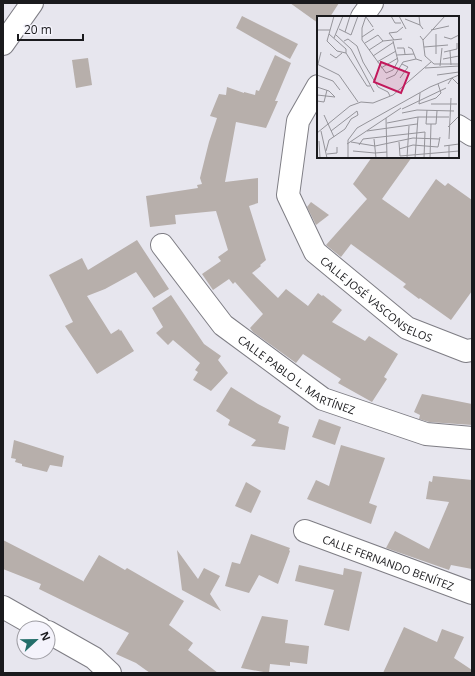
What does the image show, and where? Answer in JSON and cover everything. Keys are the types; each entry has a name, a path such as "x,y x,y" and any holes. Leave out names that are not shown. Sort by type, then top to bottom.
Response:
{"street":[{"path":"3,44 32,3"},
{"path":"363,16 372,3"},
{"name":"CALLE JOSÉ VASCONSELOS","path":"317,88 298,121 288,195 315,252 407,328 466,351 472,350"},
{"path":"459,127 472,136"},
{"name":"CALLE PABLO L. MARTÍNEZ","path":"162,244 223,325 323,399 426,434 472,438"},
{"name":"CALLE FERNANDO BENÍTEZ","path":"305,531 472,593"},
{"path":"3,607 26,620"},
{"path":"56,637 94,658 110,673"}],"building":[{"path":"290,3 339,3 331,16 317,16 317,22"},
{"path":"242,16 298,44 290,59 236,28"},
{"path":"275,55 291,63 275,101 278,101 266,128 236,122 225,182 258,178 258,203 249,206 266,260 252,273 278,298 286,289 308,306 318,293 322,296 323,295 342,310 332,322 365,341 369,336 398,354 384,377 387,379 372,402 338,383 341,379 303,354 296,363 253,332 250,328 263,314 235,282 233,284 229,279 213,290 202,274 221,261 218,257 228,250 216,211 175,215 176,224 150,227 146,196 198,188 197,185 202,184 200,178 217,118 210,116 219,94 226,95 227,87 255,95 256,90 259,91"},
{"path":"88,58 92,85 76,88 72,60"},
{"path":"371,158 411,158 382,199 409,218 436,179 445,186 448,183 472,200 472,291 451,320 403,287 406,284 351,244 341,257 326,245 367,199 353,184"},
{"path":"311,202 329,215 316,225 307,207"},
{"path":"137,240 169,289 154,298 136,272 105,289 87,296 111,334 119,329 120,331 121,330 134,351 97,374 65,326 73,322 49,275 82,258 88,270"},
{"path":"171,295 204,344 221,356 218,360 228,373 211,391 193,380 198,372 195,370 200,363 173,340 168,345 156,333 163,327 152,308"},
{"path":"231,387 281,416 278,423 289,427 285,450 251,446 256,440 228,425 230,420 216,411"},
{"path":"422,394 472,404 472,425 429,422 419,419 420,415 414,412"},
{"path":"319,419 341,427 335,445 312,437"},
{"path":"14,440 64,456 62,467 50,465 47,472 22,466 22,464 15,462 16,459 11,458"},
{"path":"341,445 385,458 369,503 377,506 371,524 307,499 316,480 329,486"},
{"path":"433,476 472,480 472,569 451,565 449,570 386,548 395,531 429,549 449,502 426,499 429,481 432,482"},
{"path":"246,482 261,491 251,513 235,506"},
{"path":"251,534 290,548 290,551 278,584 259,575 249,593 225,586 232,562 240,564"},
{"path":"3,540 83,582 99,555 125,570 127,568 184,601 169,625 193,643 188,650 218,673 150,673 136,663 116,654 129,633 39,589 41,584 3,569"},
{"path":"177,550 198,579 204,568 220,576 210,594 221,611 182,590"},
{"path":"299,565 343,575 344,568 362,572 349,631 324,625 334,590 295,581"},
{"path":"262,616 288,620 285,643 309,646 307,664 290,662 290,666 270,664 269,673 241,668"},
{"path":"404,627 437,642 442,629 464,637 454,658 472,670 472,673 383,673"}]}
